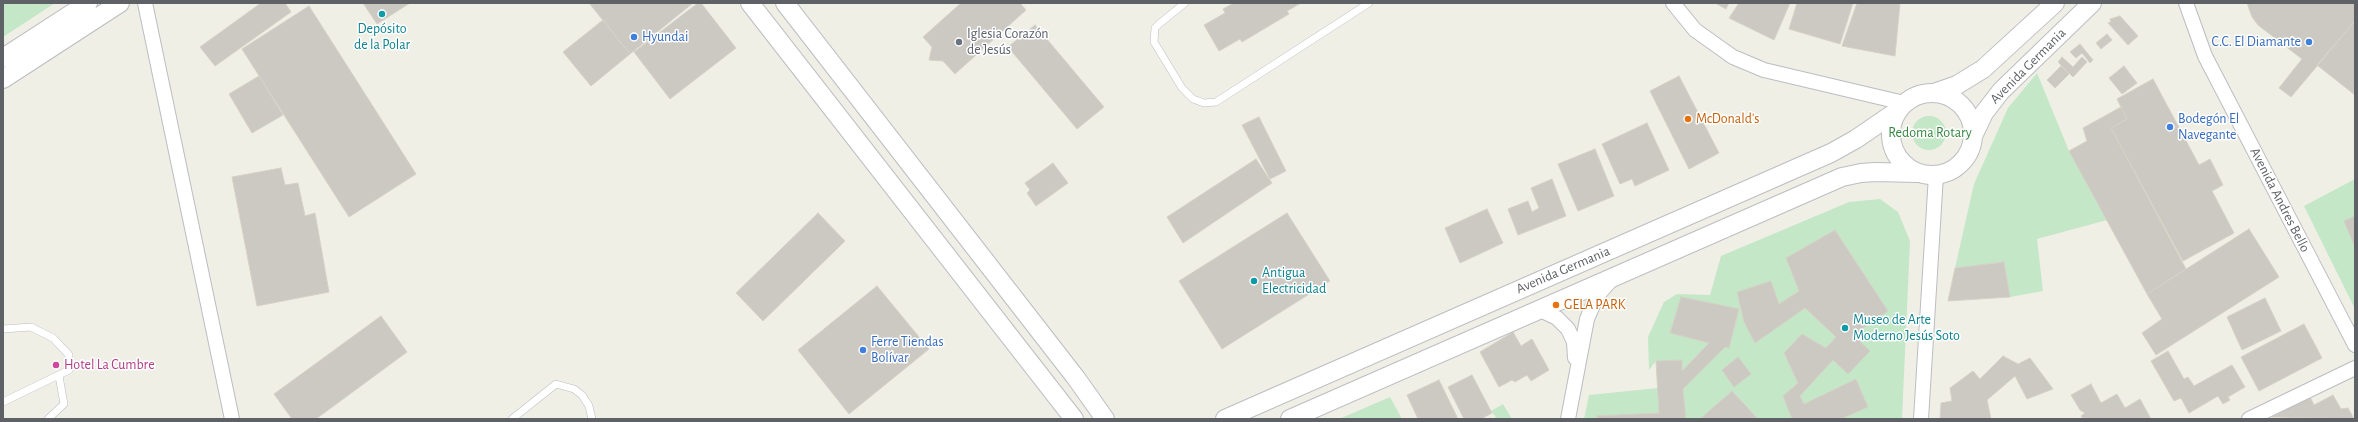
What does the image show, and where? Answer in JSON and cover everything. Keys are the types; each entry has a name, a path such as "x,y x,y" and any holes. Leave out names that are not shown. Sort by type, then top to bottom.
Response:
{"street":[{"path":"3,58 88,3"},
{"path":"3,79 120,3"},
{"path":"145,3 232,419"},
{"path":"750,3 1074,419"},
{"path":"785,3 1076,378 1105,419"},
{"path":"1673,3 1695,30 1733,57 1764,70 1901,107"},
{"name":"Avenida Germania","path":"1934,93 1957,85 1983,69 2055,3"},
{"name":"Avenida Germania","path":"1973,136 1984,113 2001,91 2092,3"},
{"name":"Avenida Andres Bello","path":"2186,3 2205,56 2355,345"},
{"path":"1934,93 1954,99 1962,106 1969,115 1973,136 1966,156 1959,165 1950,171 1927,174 1901,162 1891,142 1890,132 1901,107 1913,97 1934,93"},
{"name":"Avenida Germania","path":"1225,419 1831,153 1856,139 1901,107"},
{"name":"Avenida Germania","path":"1290,419 1842,178 1861,172 1927,174"},
{"path":"1921,419 1927,174"},
{"path":"1568,419 1575,375 1587,319 1597,296 1613,278"},
{"path":"1540,310 1557,318 1568,329 1574,342 1575,375"},
{"path":"2249,419 2355,368"}],"lane":[{"path":"1185,3 1159,24 1153,36 1154,42 1182,88 1193,99 1204,104 1216,102 1369,3"},
{"path":"3,329 31,327 53,338 68,355 69,370 3,402"},
{"path":"48,419 64,404 59,376"},
{"path":"512,419 556,384 574,388 589,406 592,419"}],"green space":[{"path":"3,3 55,3 3,37"},
{"path":"2037,73 2069,151 2107,220 2037,239 2043,291 2010,297 2004,262 1955,268 1974,184 2008,108"},
{"name":"Redoma Rotary","path":"1926,116 1932,116 1936,117 1943,123 1946,133 1945,140 1939,147 1932,150 1926,150 1922,149 1915,143 1912,136 1912,130 1913,126 1919,119"},
{"path":"2355,179 2355,309 2304,206"},
{"path":"1880,199 1898,212 1910,241 1902,419 1841,419 1868,407 1856,379 1804,404 1800,396 1833,360 1848,373 1869,351 1853,335 1888,311 1835,230 1786,258 1799,291 1779,304 1771,281 1737,292 1744,322 1755,342 1805,308 1836,337 1826,348 1802,334 1784,353 1798,383 1783,396 1792,419 1758,419 1732,391 1701,419 1686,419 1683,389 1725,347 1729,348 1739,310 1681,298 1670,333 1709,343 1682,371 1681,360 1656,361 1649,370 1648,337 1664,302 1677,294 1710,295 1721,256 1849,202"},
{"path":"1658,388 1659,413 1584,419 1589,395"},
{"path":"1390,397 1402,419 1339,419"},
{"path":"1503,404 1512,419 1493,419 1496,417 1491,411"}],"building":[{"path":"261,3 285,3 291,12 215,66 200,47"},
{"name":"Depósito de la Polar","path":"363,3 410,3 377,24"},
{"name":"Hyundai","path":"589,3 693,3 630,54"},
{"path":"698,3 701,3 736,48 670,99 634,52"},
{"name":"Iglesia Corazón de Jesús","path":"961,3 1020,3 1026,10 955,74 943,61 929,60 932,47 923,37"},
{"path":"1234,3 1301,3 1287,11 1289,14 1242,42 1240,39 1219,51 1204,25 1225,13 1223,9"},
{"path":"1715,3 1729,3 1726,9"},
{"path":"1739,3 1790,3 1774,40 1729,18"},
{"path":"1797,3 1853,3 1840,44 1789,29"},
{"path":"1857,3 1900,3 1895,56 1842,46"},
{"name":"C.C. El Diamante","path":"2247,3 2355,3 2355,21 2291,97 2279,88 2302,59 2258,25 2252,17"},
{"path":"309,6 416,174 349,217 242,49"},
{"path":"2120,16 2138,36 2128,45 2108,23 2111,22 2110,19"},
{"path":"603,20 630,54 591,86 563,52"},
{"path":"2355,21 2355,95 2317,65"},
{"path":"1035,25 1104,107 1077,129 1008,47"},
{"path":"2107,34 2112,40 2101,49 2096,43"},
{"path":"2080,44 2093,60 2090,63 2082,53 2076,58 2070,52"},
{"path":"2062,57 2073,67 2082,57 2087,62 2073,77 2058,62"},
{"path":"2061,66 2069,74 2055,88 2047,80"},
{"path":"2124,66 2137,83 2122,94 2109,78"},
{"path":"259,76 283,115 252,133 229,94"},
{"path":"1679,76 1719,153 1689,169 1650,91"},
{"path":"2153,79 2199,165 2210,159 2223,185 2212,191 2234,233 2183,261 2111,128 2127,119 2117,99"},
{"path":"2121,107 2127,119 2111,128 2186,269 2147,294 2069,151 2087,141 2083,128"},
{"path":"1259,117 1286,171 1270,179 1242,125"},
{"path":"1647,123 1669,170 1635,186 1632,179 1620,184 1602,144"},
{"path":"1595,149 1614,196 1578,211 1558,164"},
{"path":"1256,159 1272,183 1183,243 1167,217"},
{"path":"1053,163 1068,183 1036,206 1027,193 1030,190 1025,183"},
{"path":"281,168 285,185 298,183 305,216 315,213 329,292 257,306 232,177"},
{"path":"1552,179 1566,216 1518,235 1508,209 1528,201 1532,212 1539,208 1531,188"},
{"path":"1487,209 1503,243 1460,263 1445,228"},
{"path":"818,213 845,241 763,321 736,293"},
{"name":"Antigua Electricidad","path":"1287,213 1330,281 1222,349 1179,281"},
{"path":"2355,216 2355,247 2344,221"},
{"path":"2249,229 2279,277 2156,355 2142,333 2162,319 2147,294"},
{"name":"Museo de Arte Moderno Jesús Soto","path":"1835,230 1888,311 1853,335 1870,351 1848,374 1833,360 1800,396 1804,404 1856,379 1868,407 1841,419 1792,419 1783,396 1798,383 1784,353 1802,334 1826,348 1836,337 1805,308 1755,343 1744,322 1737,292 1771,281 1779,304 1799,291 1786,258"},
{"path":"2004,262 2010,297 1948,301 1955,268"},
{"name":"Ferre Tiendas Bolívar","path":"877,286 929,349 849,414 798,350"},
{"path":"1681,297 1739,309 1729,348 1725,347 1683,389 1686,419 1597,419 1597,416 1659,413 1656,361 1682,360 1682,371 1709,343 1670,333"},
{"path":"2265,298 2281,331 2242,350 2227,317"},
{"path":"381,316 407,352 316,419 292,419 274,394"},
{"path":"2304,324 2322,358 2259,391 2241,357"},
{"path":"1513,332 1521,346 1532,339 1549,370 1531,381 1527,375 1515,382 1512,380 1499,387 1480,352"},
{"path":"2168,351 2184,379 2188,377 2194,386 2232,365 2245,387 2228,397 2230,400 2223,404 2218,396 2189,413 2181,398 2174,401 2151,361"},
{"path":"2003,356 2018,364 2030,358 2053,389 2027,399 2015,376 1987,400 1991,419 1940,419 1941,403 1952,401 1950,388 1973,371 1980,379"},
{"path":"1738,357 1751,374 1734,387 1722,370"},
{"path":"1472,375 1492,413 1481,419 1464,419 1448,387"},
{"path":"1439,380 1458,419 1418,419 1407,395"},
{"path":"2091,384 2101,403 2117,394 2125,408 2140,399 2151,419 2083,419 2081,416 2085,413 2080,410 2071,395"},
{"path":"1732,391 1758,419 1700,419"},
{"path":"2333,395 2341,409 2348,408 2354,419 2272,417 2310,397 2314,405"}],"place":[{"name":"Depósito de la Polar","path":"382,14"},
{"name":"Hyundai","path":"634,37"},
{"name":"Iglesia Corazón de Jesús","path":"959,42"},
{"name":"C.C. El Diamante","path":"2309,42"},
{"name":"McDonald's","path":"1688,119"},
{"name":"Bodegón El Navegante","path":"2170,127"},
{"name":"Antigua Electricidad","path":"1254,281"},
{"name":"GELA PARK","path":"1556,305"},
{"name":"Museo de Arte Moderno Jesús Soto","path":"1845,328"},
{"name":"Ferre Tiendas Bolívar","path":"863,350"},
{"name":"Hotel La Cumbre","path":"56,365"}]}
